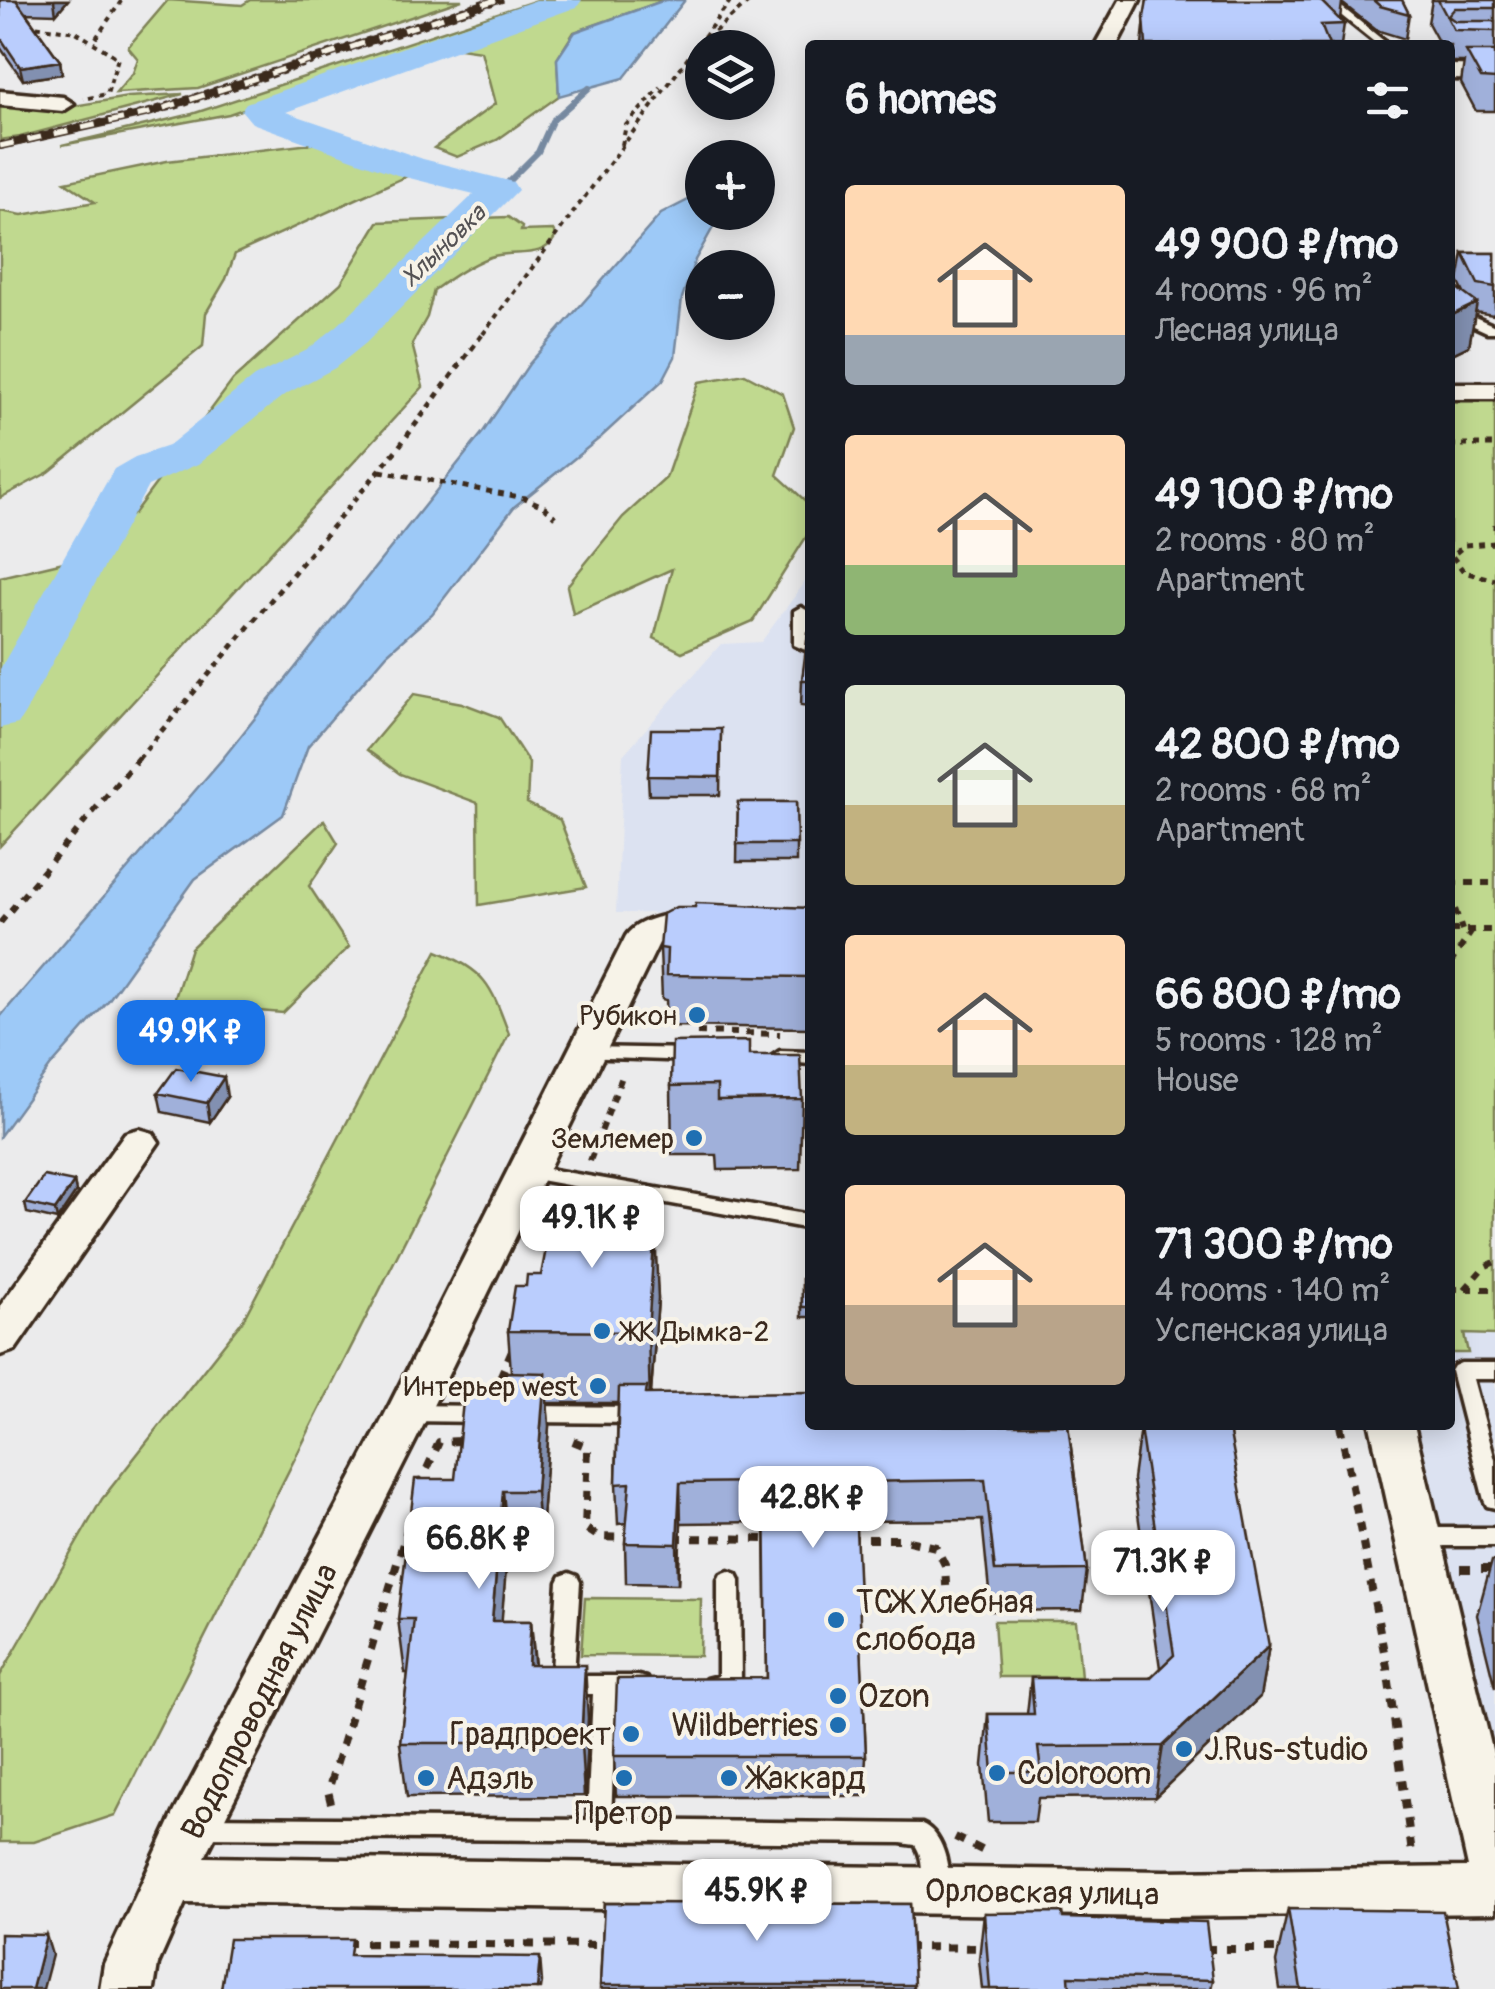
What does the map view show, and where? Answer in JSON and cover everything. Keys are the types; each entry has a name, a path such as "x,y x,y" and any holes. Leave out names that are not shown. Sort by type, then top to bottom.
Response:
{"street":[{"path":"1109,40 1130,0"},
{"path":"1455,72 1495,72"},
{"path":"0,98 64,104"},
{"path":"1455,391 1495,391"},
{"name":"Водопроводная улица","path":"127,1989 131,1964 192,1827 408,1412 644,936 664,926 689,923 805,924"},
{"path":"0,1339 139,1142"},
{"path":"1394,1430 1432,1553 1495,1871"},
{"name":"Орловская улица","path":"170,1880 1165,1894 1495,1890"}],"lane":[{"path":"1327,0 1378,40"},
{"path":"1455,312 1494,331"},
{"path":"801,612 801,645 805,646"},
{"path":"584,1053 716,1056"},
{"path":"753,1057 805,1058"},
{"path":"525,1171 805,1221"},
{"path":"1495,1371 1456,1371 1495,1500"},
{"path":"408,1412 657,1416"},
{"path":"1432,1553 1495,1537"},
{"path":"694,1686 730,1686 729,1580"},
{"path":"570,1582 562,1685 658,1686"},
{"path":"598,1830 605,1685"},
{"path":"192,1827 922,1835 932,1849 936,1891"}],"path":[{"path":"96,38 122,0"},
{"path":"0,146 146,111 487,0"},
{"path":"0,146 175,108 506,0"},
{"path":"708,30 731,0"},
{"path":"716,30 752,0"},
{"path":"16,24 48,25 96,38 118,58 108,94 64,104"},
{"path":"0,924 379,471 685,61"},
{"path":"1455,446 1495,446"},
{"path":"379,471 525,498 546,507 555,517"},
{"path":"1455,546 1495,543"},
{"path":"1455,564 1464,572 1495,580"},
{"path":"1455,883 1495,883"},
{"path":"1455,909 1462,930"},
{"path":"1455,930 1495,930"},
{"path":"1455,956 1472,930"},
{"path":"694,1032 791,1034"},
{"path":"582,1182 630,1054"},
{"path":"1466,1289 1484,1268 1495,1262"},
{"path":"1455,1289 1495,1289"},
{"path":"330,1802 328,1791 426,1464 439,1442 478,1440 514,1344"},
{"path":"1341,1430 1387,1667 1414,1853"},
{"path":"562,1441 580,1441 588,1447 585,1528 599,1537 637,1538"},
{"path":"656,1538 788,1539"},
{"path":"845,1539 920,1540 936,1546 942,1554 946,1603"},
{"path":"1432,1553 1495,1569"},
{"path":"326,1943 621,1945"},
{"path":"897,1947 995,1948"},
{"path":"1192,1949 1310,1950"}],"shaded area":[{"path":"805,579 805,914 616,913 623,755 721,644 761,642"},
{"path":"1463,1334 1495,1335 1495,1778 1413,1430 1455,1430 1455,1353 1468,1353"}],"green space":[{"path":"168,0 242,5 250,0 462,0 198,88 116,93 133,73 138,59 128,47"},
{"path":"537,0 555,0 229,114 62,145 192,114"},
{"path":"575,0 665,0 574,32 557,59 559,96 497,140 457,157 434,148 495,104 481,51 446,46"},
{"path":"183,94 0,140 0,104 62,108 128,97"},
{"path":"319,143 407,176 235,254 206,313 203,346 49,472 0,498 0,211 22,215 95,202 65,182 167,161"},
{"path":"508,217 522,227 521,231 553,230 556,236 535,252 482,260 434,290 427,317 412,344 423,387 0,846 0,577 72,560 134,513 233,380 341,283 378,222"},
{"path":"745,374 783,394 794,427 777,475 805,500 805,539 753,621 682,652 654,638 672,569 573,614 567,586 623,517 666,478 699,382"},
{"path":"1495,391 1495,1335 1464,1334 1468,1353 1455,1353 1455,392"},
{"path":"414,694 462,703 499,717 529,763 527,803 560,820 586,887 479,905 478,803 400,774 367,750"},
{"path":"324,820 338,843 309,886 349,947 283,1013 173,1004 191,948"},
{"path":"437,951 467,966 485,982 509,1034 115,1815 34,1842 0,1842 0,1676 102,1499 243,1320"},
{"path":"585,1598 701,1599 700,1656 581,1655"},
{"path":"994,1621 1076,1621 1081,1677 998,1677"}],"water":[{"path":"665,0 685,0 624,78 559,96 557,59 575,32"},
{"path":"685,202 685,230 712,230 701,250 685,250 685,289 675,357 663,380 601,437 514,507 432,614 387,654 308,746 283,815 195,879 108,1001 50,1067 0,1136 0,1017 224,757 483,432 529,364 661,214"}],"building":[{"path":"0,0 16,0 60,61 20,67 0,37"},
{"path":"1147,0 1320,0 1344,24 1321,25 1327,40 1146,40"},
{"path":"1373,0 1402,0 1409,14 1380,6"},
{"path":"1438,0 1495,0 1495,8 1455,8 1448,16 1455,21 1495,21 1495,31 1454,30"},
{"path":"1466,51 1495,51 1495,79 1481,78"},
{"path":"1463,253 1495,253 1495,287 1478,284"},
{"path":"1455,287 1477,303 1455,314"},
{"path":"651,729 721,729 720,777 648,776"},
{"path":"738,802 796,802 797,844 737,844"},
{"path":"696,903 805,908 805,977 666,975 667,949 660,948 663,914 676,907 695,907"},
{"path":"749,1041 749,1055 800,1055 802,1099 717,1100 717,1085 671,1086 672,1042"},
{"path":"176,1068 224,1077 207,1103 158,1093"},
{"path":"44,1176 74,1182 55,1210 25,1203"},
{"path":"611,1197 651,1197 648,1228 655,1228 648,1332 508,1331 515,1286 526,1286 527,1275 541,1275 555,1202 611,1203"},
{"path":"802,1279 805,1279 805,1307"},
{"path":"506,1372 545,1373 536,1491 503,1491 492,1621 531,1621 528,1665 585,1665 581,1743 400,1743 414,1619 398,1619 415,1479 455,1479 464,1392 503,1392"},
{"path":"619,1387 647,1387 646,1394 805,1392 805,1430 1069,1430 1087,1570 995,1571 985,1480 854,1482 866,1756 614,1756 617,1679 767,1678 765,1482 680,1483 677,1544 625,1543 630,1483 616,1484"},
{"path":"1140,1430 1229,1430 1269,1646 1163,1746 1038,1747 1041,1772 993,1772 988,1714 1034,1714 1031,1678 1150,1678 1174,1655"},
{"path":"604,1903 910,1904 914,1985 600,1985"},
{"path":"1288,1909 1443,1911 1459,1989 1301,1989"},
{"path":"1062,1912 1063,1918 1206,1922 1213,1980 1069,1976 1070,1989 990,1989 984,1913"},
{"path":"0,1934 46,1935 32,1989 0,1989"},
{"path":"229,1939 352,1939 350,1955 540,1957 537,1989 221,1989"}],"waterway":[{"name":"Хлыновка","path":"0,713 130,478 150,466 183,455 269,386 321,359 352,334 500,190 410,167 264,116 258,110 566,0"},
{"path":"500,190 538,152 552,121 589,88"}],"railway":[{"path":"0,146 149,113 496,0"}],"place":[{"name":"Рубикон","path":"697,1015"},
{"name":"Землемер","path":"694,1138"},
{"name":"ЖК Дымка-2","path":"602,1331"},
{"name":"Интерьер west","path":"598,1386"},
{"name":"ТСЖ Хлебная слобода","path":"836,1620"},
{"name":"Ozon","path":"838,1696"},
{"name":"Wildberries","path":"838,1725"},
{"name":"Градпроект","path":"631,1734"},
{"name":"J.Rus-studio","path":"1184,1749"},
{"name":"Coloroom","path":"997,1773"},
{"name":"Адэль","path":"426,1778"},
{"name":"Претор","path":"624,1778"},
{"name":"Жаккард","path":"729,1778"}]}
